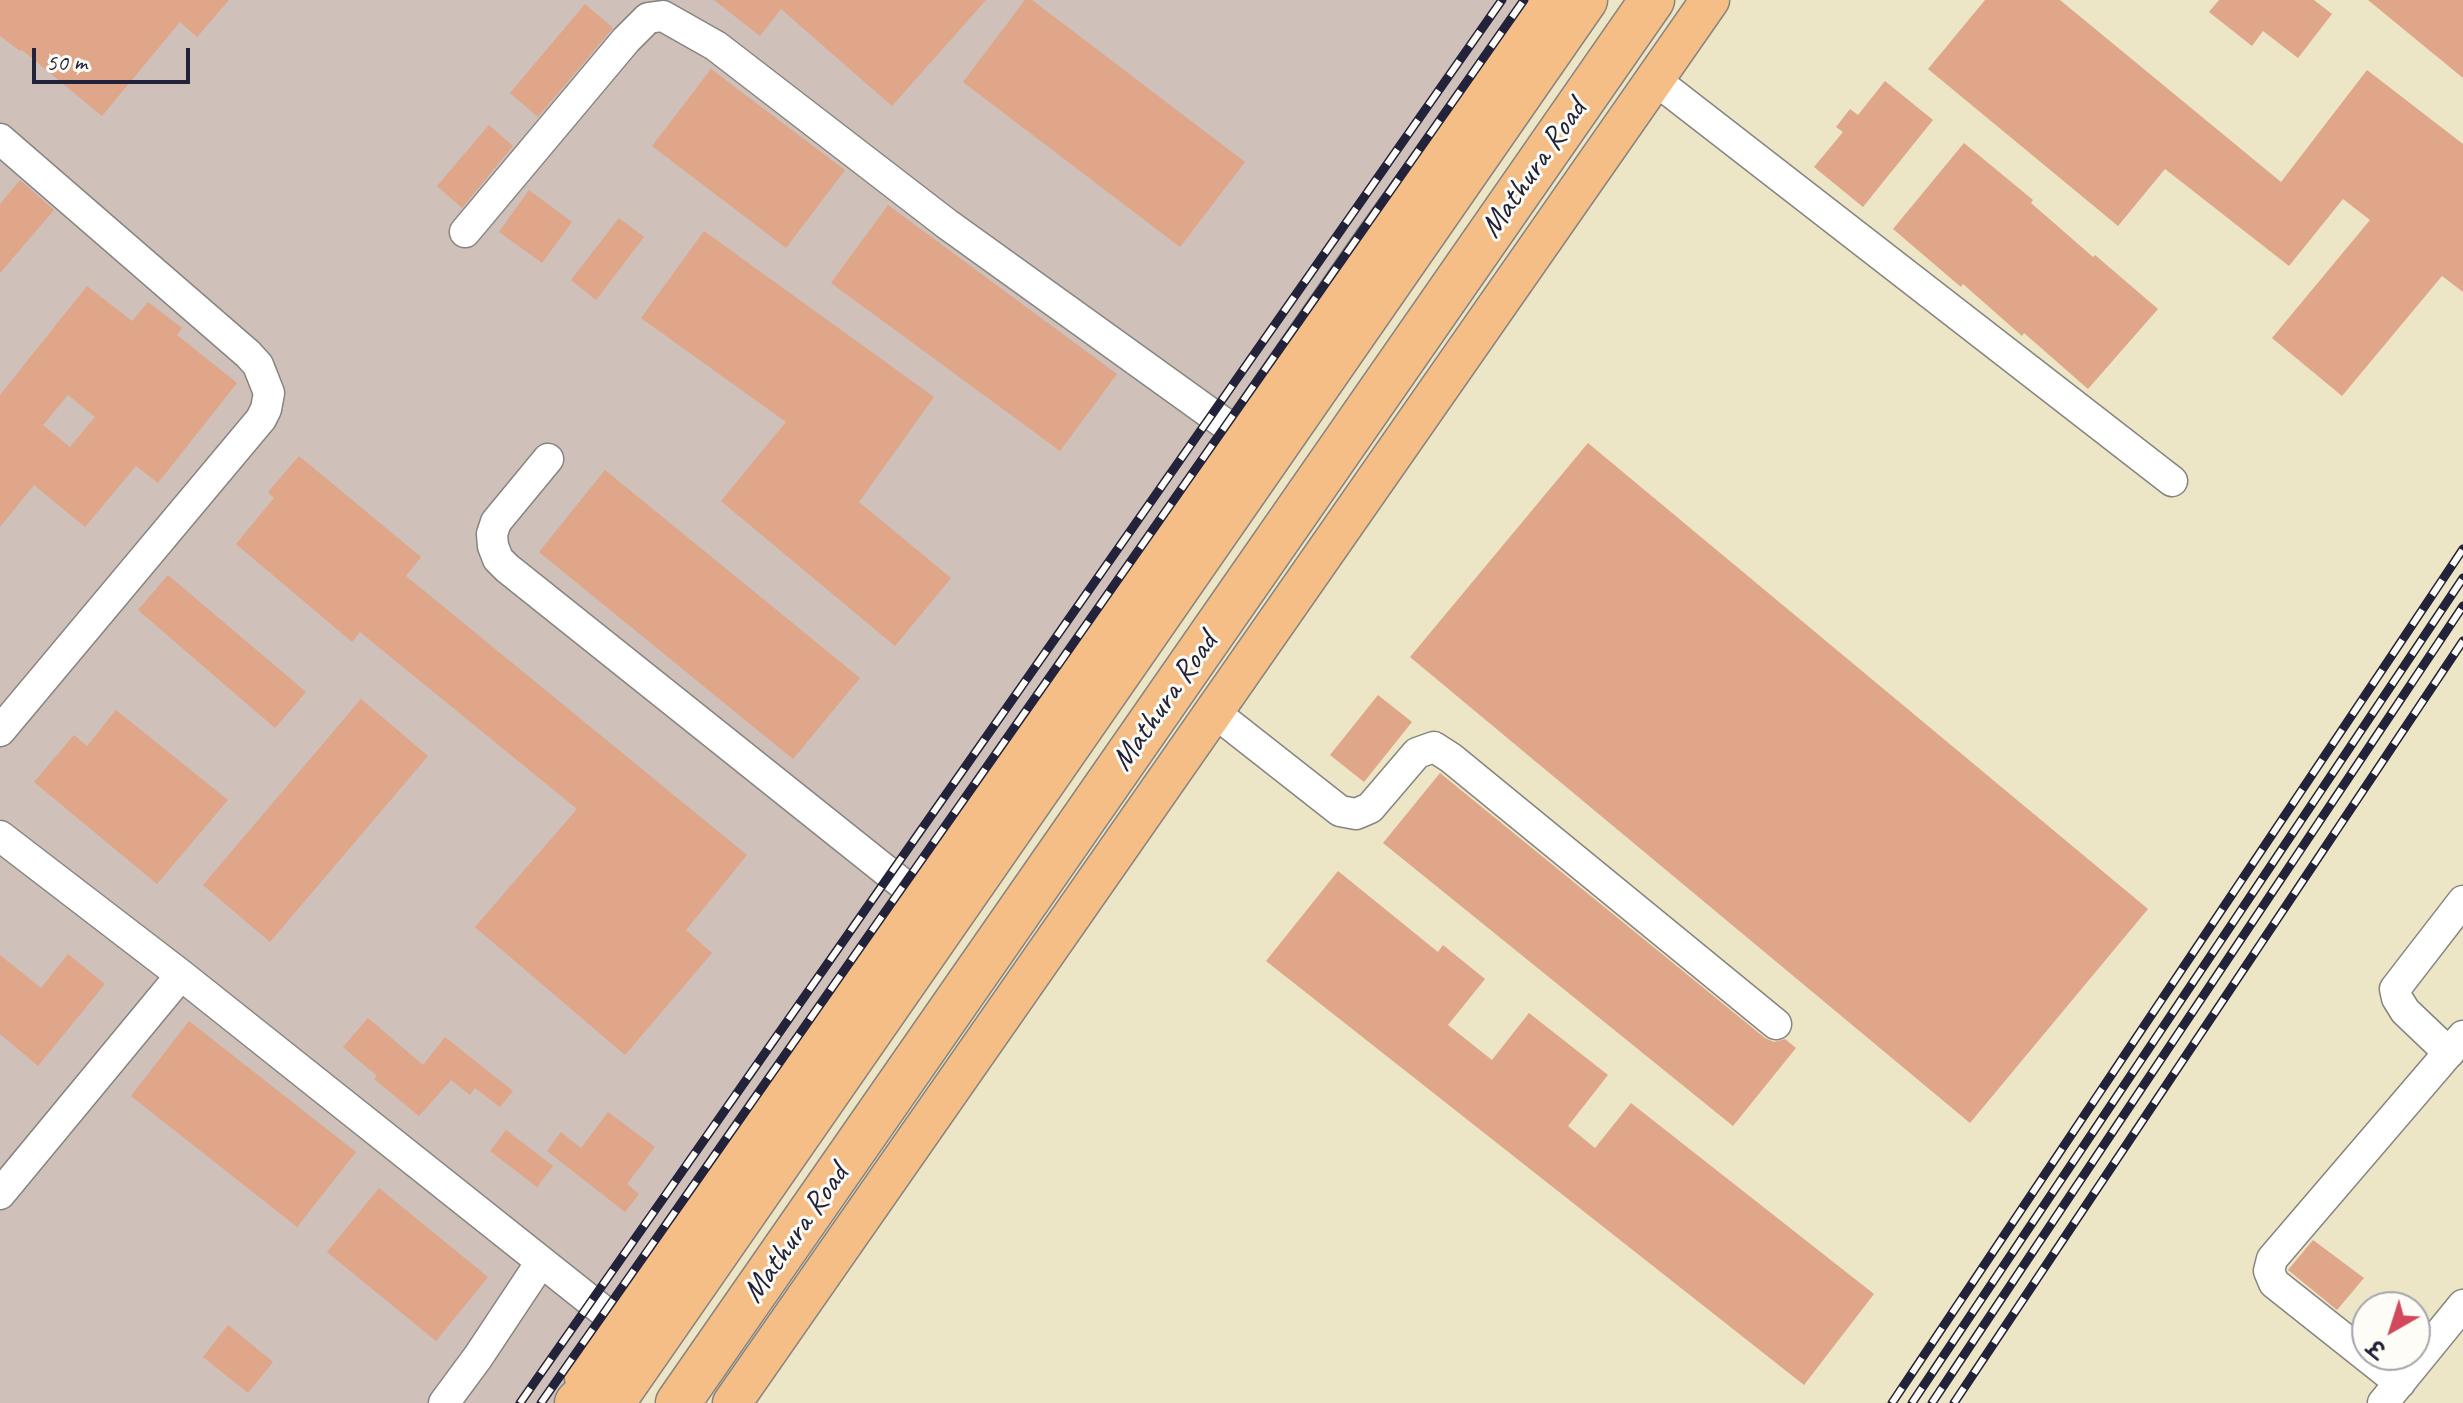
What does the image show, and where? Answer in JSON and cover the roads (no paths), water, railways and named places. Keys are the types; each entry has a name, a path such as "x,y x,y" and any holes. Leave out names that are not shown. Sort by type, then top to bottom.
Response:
{"highway":[{"path":"1451,193 1477,129 1549,0"},
{"path":"1451,193 1585,0"},
{"name":"Mathura Road","path":"678,1403 1652,0"},
{"name":"Mathura Road","path":"612,1403 1451,193"},
{"path":"577,1403 707,1267"}],"main road":[{"path":"567,1403 1239,434 1549,0"},
{"path":"732,1403 1710,0"}],"street":[{"path":"465,232 626,40 648,18 663,16 716,46 947,224 1239,434"},
{"path":"1654,79 2172,481"},
{"path":"0,139 248,354 258,365 269,393 261,419 10,698 0,731"},
{"path":"548,459 496,522 492,534 498,559 919,897"},
{"path":"1214,712 1340,811 1356,814 1370,808 1417,753 1434,747 1776,1024"},
{"path":"0,836 181,975 621,1325"},
{"path":"2463,901 2395,989 2405,1011 2456,1044 2272,1259 2269,1271 2274,1283 2391,1393 2463,1305"},
{"path":"0,1194 181,975"},
{"path":"444,1403 541,1262"}],"railway":[{"path":"520,1403 1502,0"},
{"path":"541,1403 1524,0"},
{"path":"1892,1403 2463,549"},
{"path":"1912,1403 2463,578"},
{"path":"1932,1403 2463,606"},
{"path":"1954,1403 2463,641"}]}
